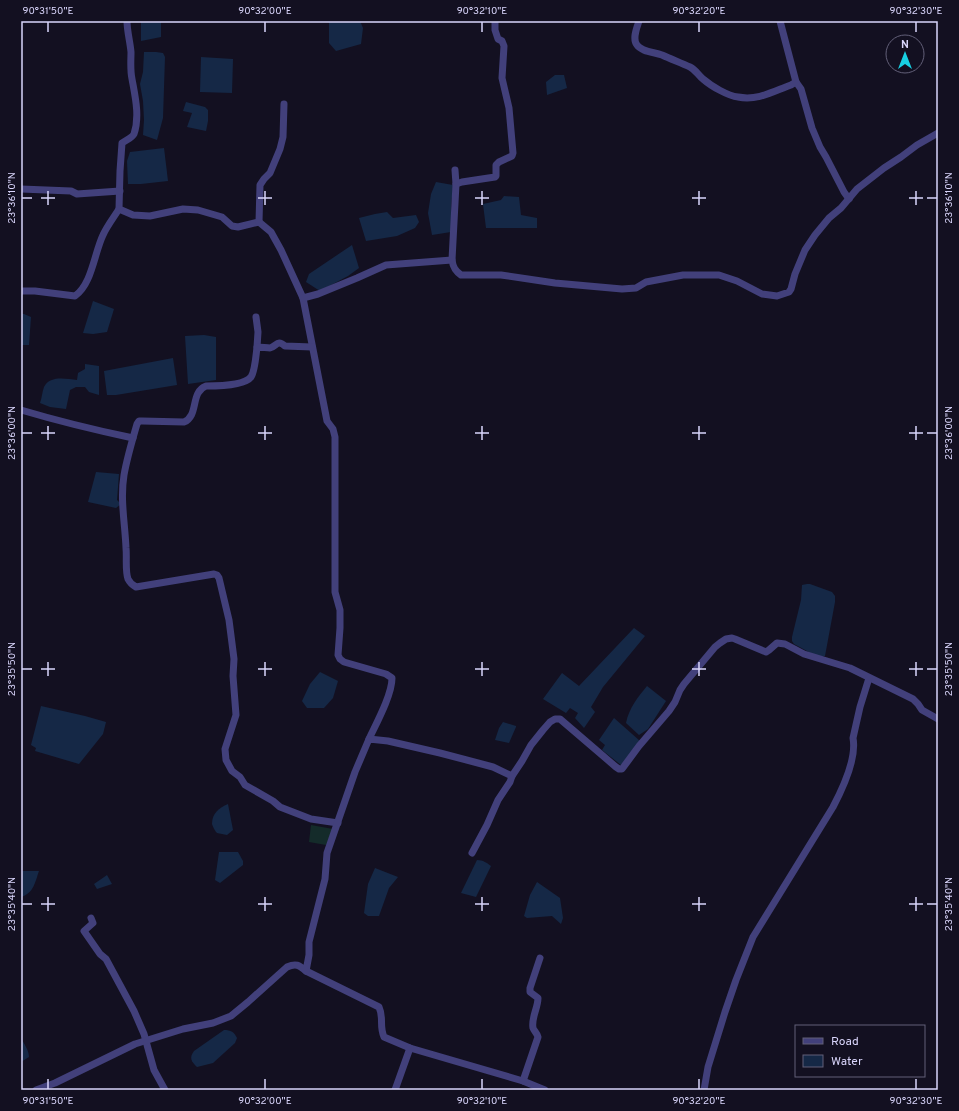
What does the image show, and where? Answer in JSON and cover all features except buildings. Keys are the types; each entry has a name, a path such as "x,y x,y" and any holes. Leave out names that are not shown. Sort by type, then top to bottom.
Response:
{"street":[{"path":"21,291 35,291 75,296 80,292 85,285 103,235 119,209 120,158 122,143 134,135 137,117 134,86 131,78 131,52 127,21"},
{"path":"456,184 496,176 496,165 512,156 513,153 509,108 502,78 504,46 502,41 498,39 495,30 495,21"},
{"path":"638,21 635,41 640,47 644,50 662,55 695,70 703,79 733,96 742,98 757,97 796,82"},
{"path":"780,21 796,82 801,89 812,128 820,147 849,199"},
{"path":"259,222 260,185 270,173 280,150 283,137 284,104"},
{"path":"455,170 456,184 452,260 454,269 461,275 502,275 555,283 616,289 636,288 646,282 683,275 719,275 736,281 762,294 777,296 789,292 805,250 814,235 829,218 841,208 857,189 917,145 938,133"},
{"path":"21,189 71,191 77,194 120,191"},
{"path":"119,209 133,214 150,216 183,209 198,210 222,217 232,226 238,227 259,222"},
{"path":"259,222 271,232 303,298 327,421 333,429 335,437 335,592 340,610 338,654 340,659 344,662 386,674 392,678 392,684 380,716 368,739 355,772 327,853 325,879 309,942 309,955 306,971"},
{"path":"303,298 318,294 386,265 452,260"},
{"path":"256,317 258,332 257,346 253,373 250,379 242,383 206,386 200,388 191,416 189,420 184,422 139,421 137,424 128,456 122,498 127,577 131,584 136,587 214,574 217,575 229,620 234,659 232,676 236,715 225,749 226,760 232,771 240,777 245,785 280,806 311,819 338,823"},
{"path":"257,346 270,348 278,343 285,346 312,347"},
{"path":"21,410 107,433 133,438"},
{"path":"472,853 498,800 510,782 512,776 535,740 550,722 555,719 560,719 616,767 622,769 639,746 669,711 684,684 715,647 726,639 732,638 766,652 777,643 785,644 804,654 850,668 913,699 922,710 938,719"},
{"path":"704,1090 708,1067 725,1012 753,938 842,791 853,758 853,738 860,707 869,678"},
{"path":"368,739 388,741 440,753 493,767 512,776"},
{"path":"91,918 93,923 84,931 100,954 106,959 134,1011 144,1034 154,1070 165,1090"},
{"path":"523,1081 538,1037 537,1033 533,1030 533,1020 538,1006 538,998 530,992 530,988 540,958"},
{"path":"36,1090 55,1083 121,1050 145,1040 183,1029 212,1024 231,1016 287,967 293,965 299,966 306,971 379,1007 381,1013 381,1029 384,1037 410,1048 523,1081 545,1090"},
{"path":"395,1090 410,1048"}],"green space":[{"path":"311,825 333,829 326,845 309,842"}],"water":[{"path":"141,21 161,21 161,37 141,41"},
{"path":"329,21 360,21 363,28 361,44 336,51 329,43"},
{"path":"144,52 163,53 165,57 163,118 157,140 143,135 143,101 140,84 143,72"},
{"path":"201,57 233,59 232,93 200,92"},
{"path":"555,75 564,75 567,88 547,95 546,82"},
{"path":"186,102 205,107 208,110 206,131 187,127 192,113 183,111"},
{"path":"164,148 168,181 128,184 127,161 130,152"},
{"path":"436,182 453,185 451,232 432,235 428,213 431,194"},
{"path":"504,196 519,197 521,215 537,218 537,228 486,228 483,204 501,200"},
{"path":"387,212 393,218 416,215 419,222 415,228 397,236 366,241 359,218"},
{"path":"352,245 359,268 348,276 320,291 306,282 309,274"},
{"path":"93,301 114,309 107,332 93,334 83,333"},
{"path":"21,314 31,317 29,345 21,345"},
{"path":"204,335 216,337 216,380 188,384 185,336"},
{"path":"173,358 177,385 116,395 107,395 104,371"},
{"path":"85,364 99,366 99,395 89,392 85,387 76,387 70,390 66,409 50,407 40,403 43,389 47,383 54,379 77,380 78,373 85,369"},
{"path":"96,472 119,474 117,500 121,504 116,508 88,502"},
{"path":"807,584 832,592 835,596 825,656 818,657 794,644 792,641 801,600 802,585"},
{"path":"634,628 645,636 603,687 591,707 595,712 584,728 575,718 578,713 570,708 566,713 543,699 562,673 579,686"},
{"path":"320,672 338,681 333,698 324,708 307,708 302,701 310,684"},
{"path":"647,686 666,701 648,729 639,735 626,723 637,699"},
{"path":"41,706 106,722 103,734 79,764 35,751 36,748 31,745"},
{"path":"614,718 640,741 621,765 602,750 605,745 599,740"},
{"path":"503,722 516,726 509,743 495,740 499,728"},
{"path":"228,804 233,830 227,835 217,833 212,824 213,817 219,809"},
{"path":"219,852 238,852 243,861 243,865 220,883 215,880"},
{"path":"477,860 483,861 491,866 476,897 461,893"},
{"path":"375,868 398,877 389,888 379,916 368,916 364,913 368,884"},
{"path":"21,871 39,871 35,883 29,893 21,897"},
{"path":"107,875 112,884 97,889 94,884"},
{"path":"537,882 560,898 563,918 561,924 552,916 527,918 524,916 530,895"},
{"path":"224,1030 235,1034 237,1038 235,1043 213,1063 197,1067 191,1059 194,1051"},
{"path":"21,1038 27,1049 29,1057 21,1062"}]}
